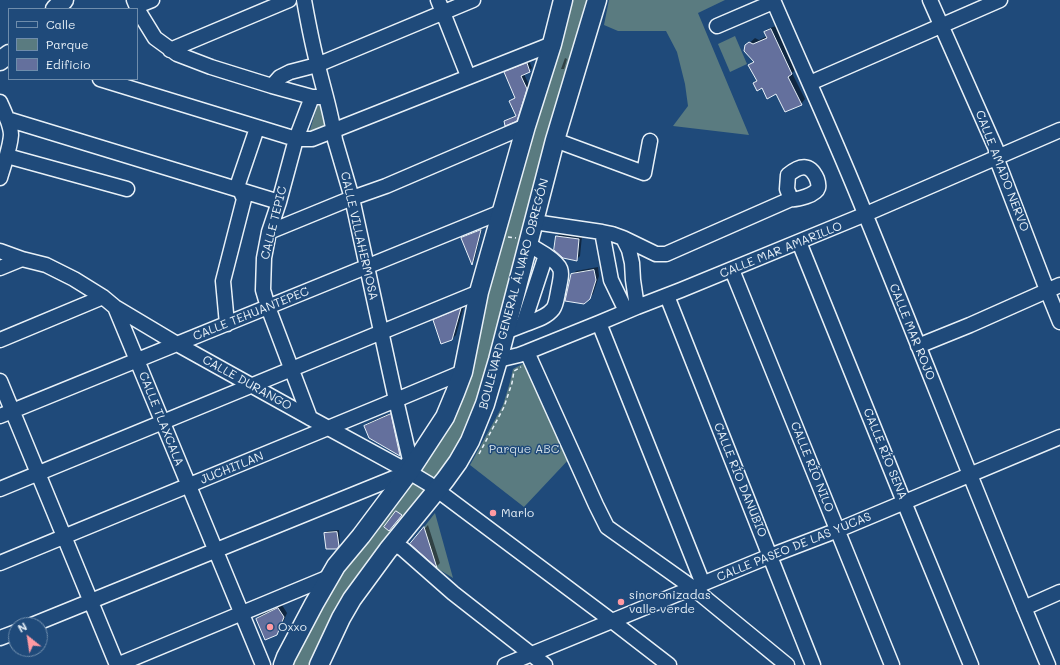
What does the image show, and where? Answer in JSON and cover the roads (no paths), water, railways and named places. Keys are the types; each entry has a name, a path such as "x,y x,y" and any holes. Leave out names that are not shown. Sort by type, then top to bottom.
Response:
{"main road":[{"path":"56,8 64,0"},
{"path":"283,665 306,618 336,566 445,417 463,372 479,292 526,126 552,44 563,0"},
{"name":"BOULEVARD GENERAL ÁLVARO OBREGÓN","path":"319,665 341,618 352,600 458,462 470,441 485,404 498,360 555,140 597,0"},
{"path":"0,61 8,55"}],"street":[{"path":"136,3 152,0"},
{"path":"170,50 289,0"},
{"name":"CALLE VILLAHERMOSA","path":"304,0 317,64 319,97 334,131 335,140 352,198 410,460 406,471"},
{"path":"272,86 280,77 290,72 317,64 440,6 473,0"},
{"name":"CALLE AMADO NERVO","path":"930,0 996,149 996,157 1060,322"},
{"path":"810,83 1000,0"},
{"path":"717,26 773,1"},
{"name":"CALLE MAR ROJO","path":"773,1 866,214 969,474 1048,665"},
{"path":"440,6 468,76"},
{"path":"138,9 155,38 177,54 211,67 272,86 319,97"},
{"path":"103,80 257,128 296,139 312,139 552,44"},
{"name":"CALLE TEPIC","path":"310,418 263,290 264,258 269,232 279,202 296,139 319,97"},
{"path":"0,102 11,133 7,156 0,178"},
{"path":"7,120 279,202"},
{"path":"269,232 352,198 386,186 526,126"},
{"path":"227,324 223,280 244,199 238,184 257,128"},
{"name":"CALLE MAR AMARILLO","path":"498,360 525,359 631,309 732,270 1060,130"},
{"path":"555,140 644,173 650,141"},
{"path":"7,156 127,189"},
{"path":"534,222 612,234 656,254 666,254 791,199"},
{"name":"CALLE TEHUANTEPEC","path":"6,414 502,212"},
{"path":"602,232 611,280 631,309"},
{"path":"623,238 629,250 632,263 633,280 631,309"},
{"name":"CALLE RÍO SENA","path":"799,242 904,502 972,665"},
{"path":"505,332 544,316 553,309 555,304 562,273 556,262 528,244"},
{"name":"CALLE DURANGO","path":"0,251 22,259 46,265 74,279 103,297 114,307 177,344 406,471 437,490 480,524 669,665"},
{"path":"523,325 546,255"},
{"path":"0,268 22,259"},
{"name":"CALLE RÍO NILO","path":"732,270 892,665"},
{"path":"918,346 970,325 1060,285"},
{"path":"0,489 479,292"},
{"name":"CALLE RÍO DANUBIO","path":"667,296 813,665"},
{"path":"0,340 103,297"},
{"name":"CALLE TLAXCALA","path":"114,307 263,665"},
{"path":"599,323 698,586"},
{"path":"525,359 607,527 698,586 787,665"},
{"name":"JUCHITLAN","path":"0,563 463,372"},
{"path":"0,381 6,414 38,473 117,665 329,577"},
{"name":"CALLE PASEO DE LAS YUCAS","path":"505,665 770,556 838,530 1060,437"},
{"path":"48,618 399,476 406,471"},
{"path":"394,544 403,549 453,593 546,665"},
{"path":"1024,608 1060,592"}],"place":[{"name":"Marlo","path":"493,513"},
{"name":"sincronizadas valle verde","path":"621,602"},
{"name":"Oxxo","path":"270,627"}],"park label":[{"name":"Parque ABC","path":"524,449"}]}
